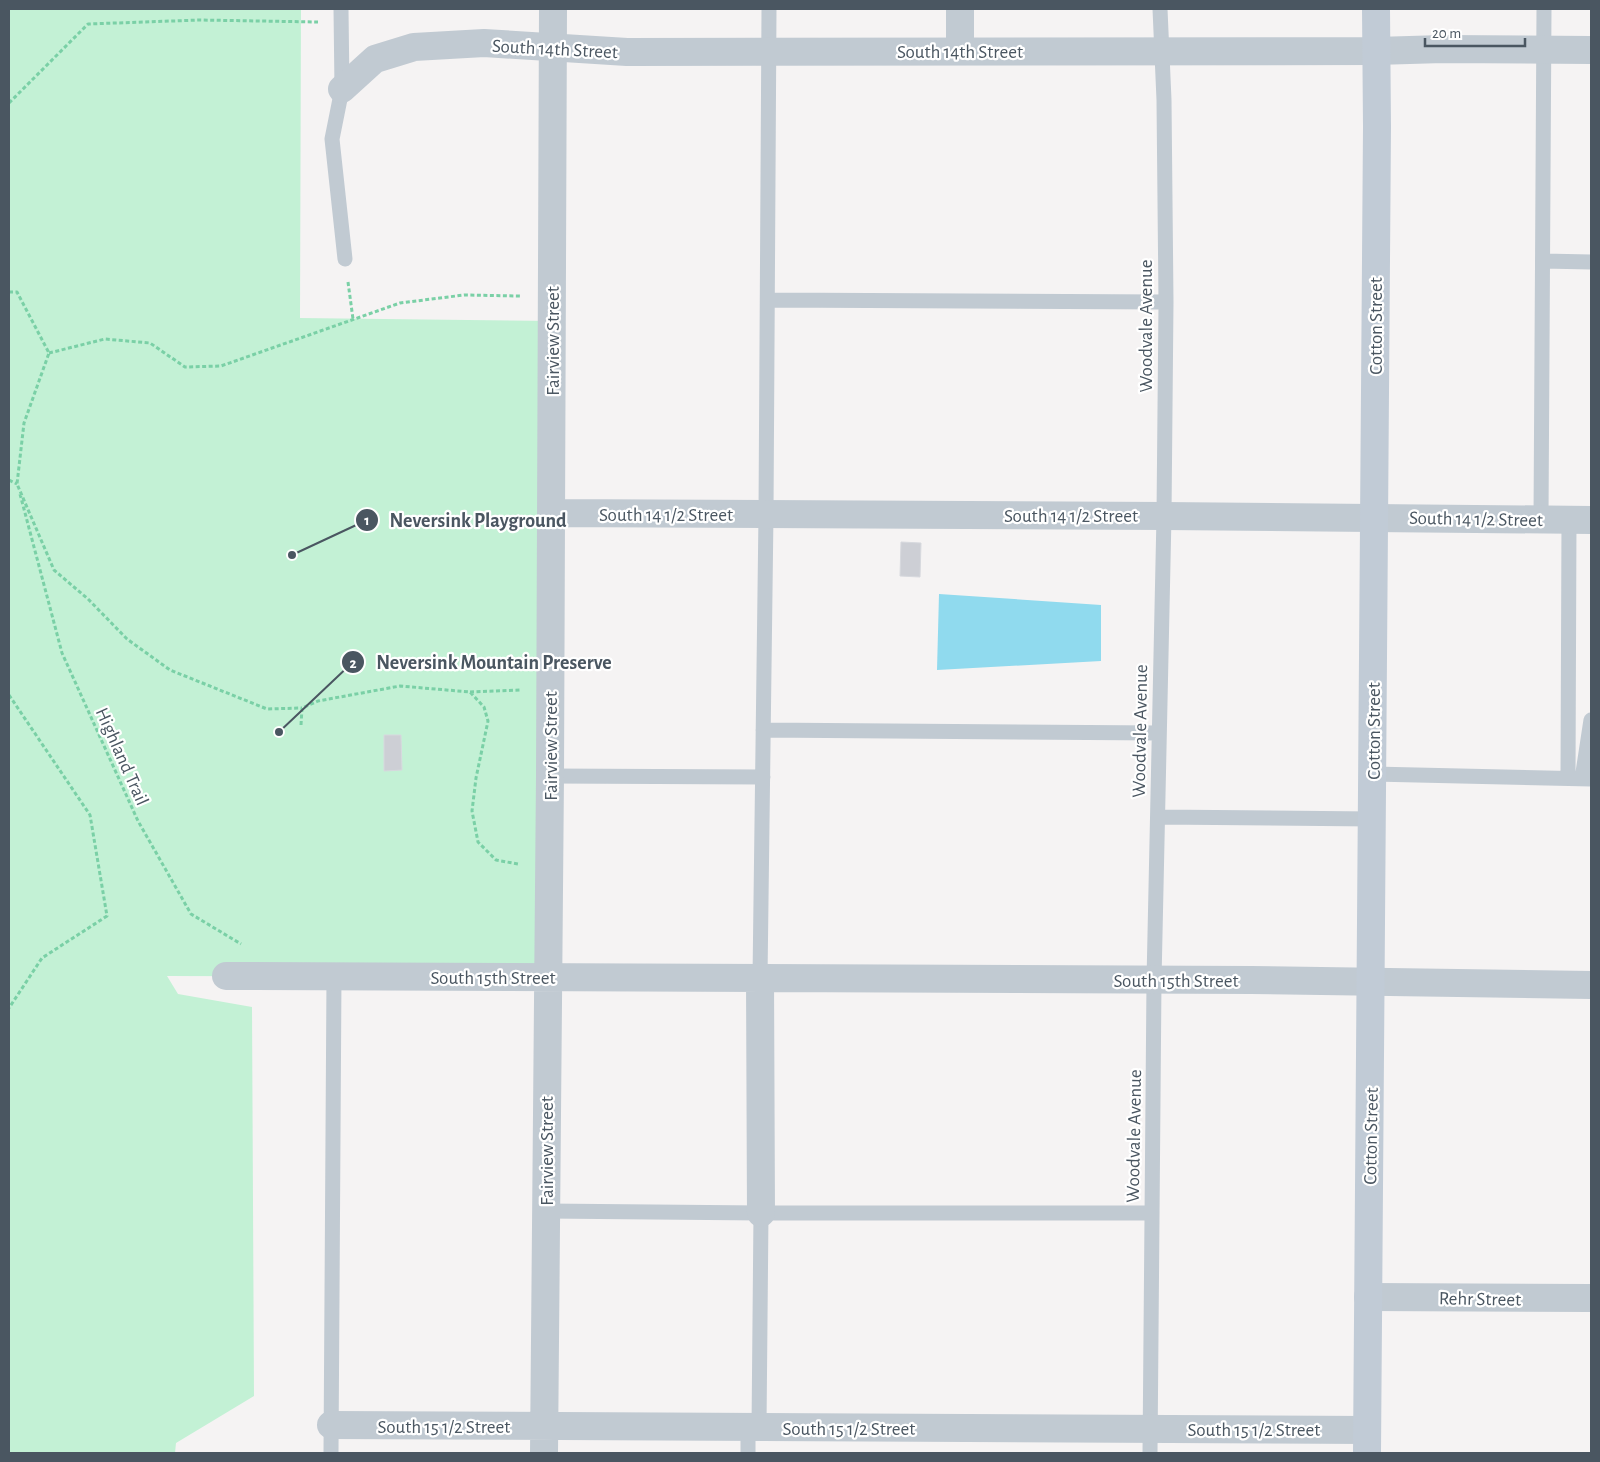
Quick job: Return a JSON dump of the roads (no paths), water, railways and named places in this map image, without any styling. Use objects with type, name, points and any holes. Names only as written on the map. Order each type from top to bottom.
[{"type":"street","name":"Fairview Street","points":[[544,1453],[550,776],[553,9]]},
{"type":"street","points":[[960,9],[960,51]]},
{"type":"street","name":"Cotton Street","points":[[1367,1441],[1373,819],[1376,9]]},
{"type":"street","name":"South 14th Street","points":[[342,89],[375,59],[414,47],[484,43],[628,52],[1591,50]]},
{"type":"street","name":"South 14 1/2 Street","points":[[551,513],[1374,517],[1580,520]]},
{"type":"street","name":"South 15th Street","points":[[226,976],[1371,981],[1591,985]]},
{"type":"street","points":[[760,978],[762,1213]]},
{"type":"street","name":"Rehr Street","points":[[1368,1296],[1591,1298]]},
{"type":"street","name":"South 15 1/2 Street","points":[[331,1425],[544,1426],[751,1436],[1150,1441],[1367,1441]]},
{"type":"lane","points":[[760,978],[768,300],[769,9]]},
{"type":"lane","name":"Woodvale Avenue","points":[[1150,1441],[1154,981],[1164,516],[1166,302],[1164,100],[1160,9]]},
{"type":"lane","points":[[1541,519],[1544,9]]},
{"type":"lane","points":[[341,16],[342,89],[332,138],[345,259]]},
{"type":"lane","points":[[1543,261],[1591,262]]},
{"type":"lane","points":[[768,300],[1166,302]]},
{"type":"lane","points":[[1580,520],[1580,779]]},
{"type":"lane","points":[[1580,779],[1591,720]]},
{"type":"lane","points":[[763,730],[1159,733]]},
{"type":"lane","points":[[1373,774],[1580,779]]},
{"type":"lane","points":[[550,776],[763,777]]},
{"type":"lane","points":[[1158,817],[1373,819]]},
{"type":"lane","points":[[331,1453],[334,976]]},
{"type":"lane","points":[[546,1211],[1152,1213]]},
{"type":"lane","points":[[751,1436],[762,1213]]},
{"type":"water","points":[[939,594],[1101,605],[1101,661],[937,670]]},
{"type":"place","name":"Neversink Playground","points":[[292,555]]},
{"type":"place","name":"Neversink Mountain Preserve","points":[[279,732]]}]
